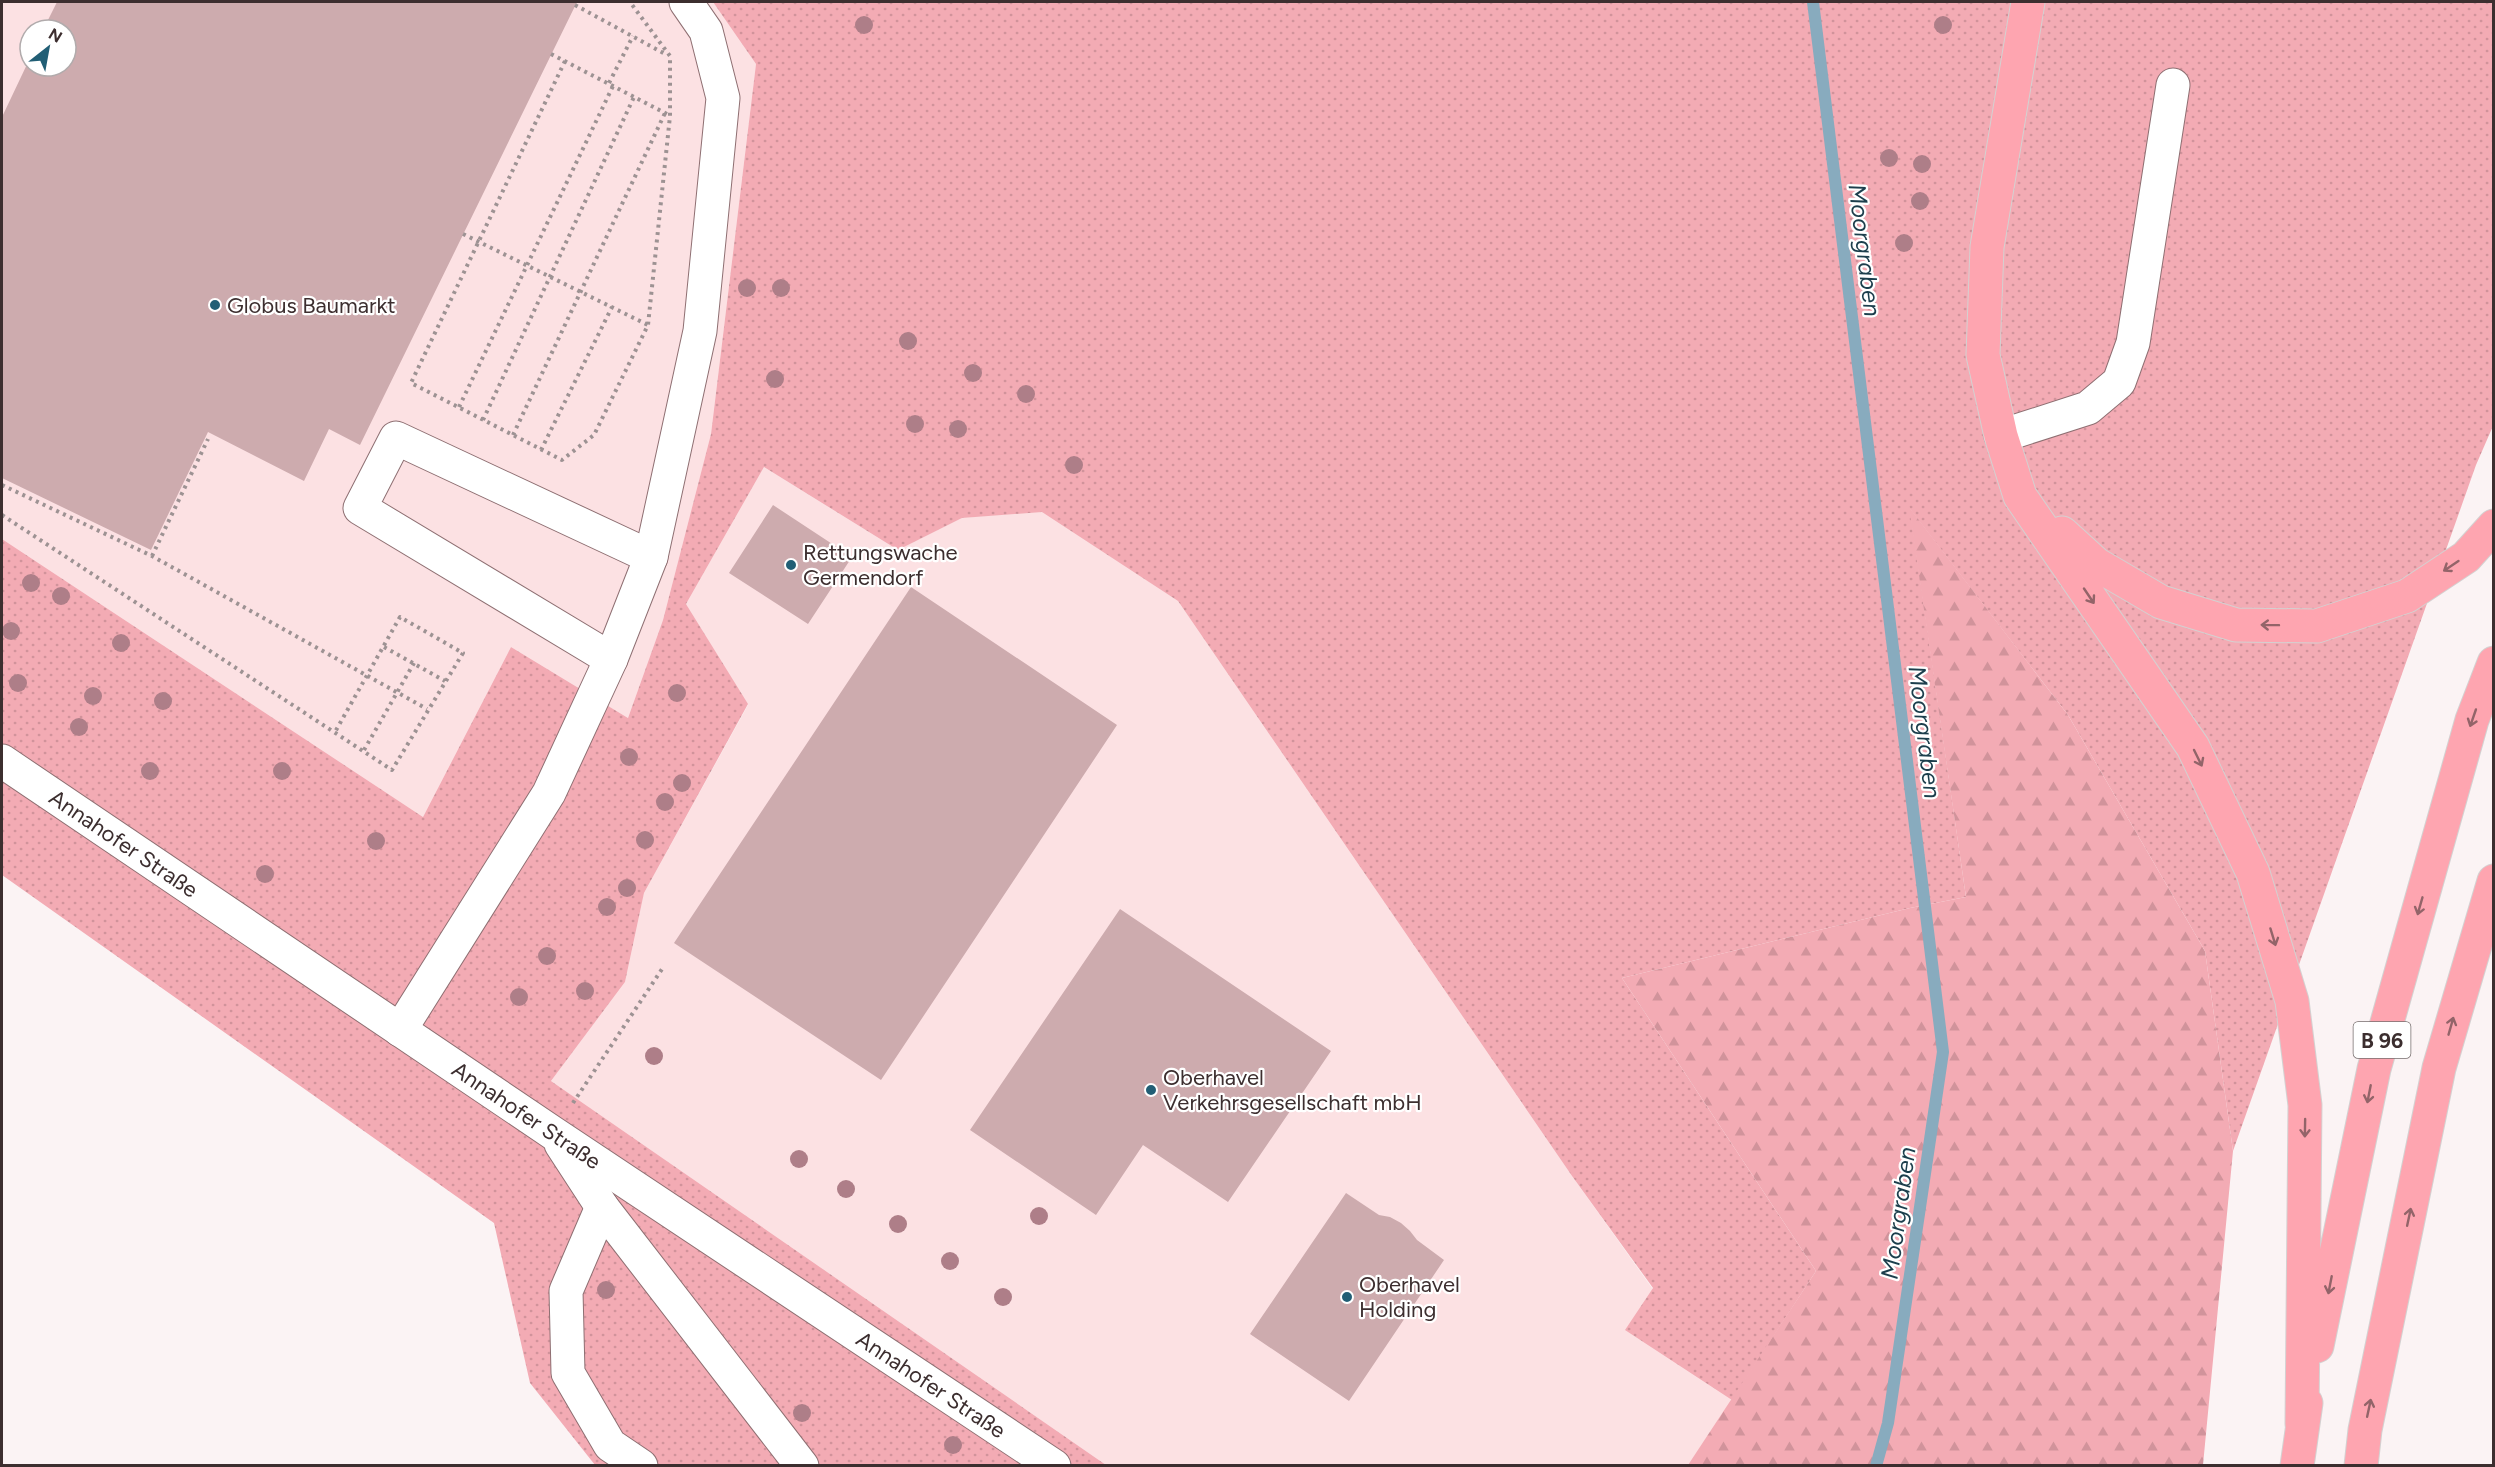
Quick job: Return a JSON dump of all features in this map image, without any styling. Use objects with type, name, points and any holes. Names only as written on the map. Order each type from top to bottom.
[{"type":"highway","points":[[2028,2],[1987,247],[1983,355],[2001,436],[2020,496],[2193,747],[2253,873],[2289,990],[2305,1106],[2302,1424]]},
{"type":"highway","points":[[2020,496],[2096,564],[2161,602],[2236,625],[2317,626],[2407,596],[2466,556],[2493,526]]},
{"type":"highway","name":"B 96","points":[[2297,1466],[2302,1424],[2374,1069],[2472,720],[2493,663]]},
{"type":"highway","name":"B 96","points":[[2361,1466],[2365,1431],[2439,1068],[2493,881]]},
{"type":"street","points":[[400,1030],[549,793],[611,659],[651,557],[700,331],[723,98],[706,31],[686,2]]},
{"type":"street","points":[[2001,436],[2088,408],[2119,382],[2133,343],[2173,86]]},
{"type":"street","points":[[611,659],[360,508],[396,438],[651,557]]},
{"type":"street","name":"Annahofer Straße","points":[[2,761],[400,1030],[1054,1466]]},
{"type":"street","points":[[554,1133],[602,1207],[802,1466]]},
{"type":"street","points":[[602,1207],[566,1291],[568,1373],[610,1444],[641,1466]]},
{"type":"path","points":[[565,61],[411,383],[562,460],[594,435],[648,325],[670,116],[670,56],[630,2]]},
{"type":"path","points":[[575,5],[670,56]]},
{"type":"path","points":[[459,407],[633,36]]},
{"type":"path","points":[[551,54],[670,116]]},
{"type":"path","points":[[483,420],[552,277],[634,97]]},
{"type":"path","points":[[513,435],[665,112]]},
{"type":"path","points":[[463,234],[648,325]]},
{"type":"path","points":[[541,450],[612,307]]},
{"type":"path","points":[[152,556],[208,439]]},
{"type":"path","points":[[2,485],[152,556],[428,709]]},
{"type":"path","points":[[2,515],[392,770],[463,652],[400,617],[336,732]]},
{"type":"path","points":[[384,647],[445,681]]},
{"type":"path","points":[[363,750],[414,663]]},
{"type":"path","points":[[554,1133],[664,966]]},
{"type":"shaded area","points":[[2,2],[713,2],[756,64],[711,434],[663,620],[628,718],[511,647],[423,817],[2,539]]},
{"type":"shaded area","points":[[764,467],[898,550],[962,518],[1042,511],[1178,601],[1572,1176],[1732,1400],[1688,1465],[1106,1465],[551,1081],[625,982],[644,893],[748,705],[686,604]]},
{"type":"green space","points":[[713,2],[2493,2],[2493,426],[2476,465],[2233,1151],[2205,951],[2068,715],[1910,509],[1966,897],[1910,908],[1622,978],[1816,1271],[1732,1400],[1625,1330],[1653,1288],[1572,1176],[1178,601],[1042,512],[962,518],[898,550],[764,467],[686,604],[748,704],[644,893],[625,982],[551,1081],[1106,1465],[595,1465],[530,1383],[494,1223],[2,875],[2,539],[423,817],[511,647],[628,718],[663,620],[711,434],[756,64]]},
{"type":"green space","points":[[1909,507],[2068,715],[2205,951],[2233,1151],[2203,1465],[1688,1465],[1816,1271],[1622,978],[1910,908],[1966,897]]},
{"type":"building","name":"Globus Baumarkt","points":[[57,2],[577,2],[360,445],[329,429],[304,481],[208,432],[151,550],[2,478],[2,117],[21,78],[78,78],[78,18],[49,18]]},
{"type":"building","name":"Rettungswache Germendorf","points":[[773,505],[852,557],[808,624],[729,573]]},
{"type":"building","points":[[911,587],[1117,725],[881,1080],[674,943]]},
{"type":"building","name":"Oberhavel Verkehrsgesellschaft mbH","points":[[1120,909],[1331,1051],[1228,1202],[1143,1145],[1096,1215],[970,1130]]},
{"type":"building","name":"Oberhavel Holding","points":[[1346,1193],[1379,1215],[1390,1217],[1401,1223],[1417,1240],[1444,1260],[1349,1401],[1250,1334]]},
{"type":"waterway","name":"Moorgraben","points":[[1813,2],[1943,1052],[1888,1423],[1876,1466]]},
{"type":"place","name":"Globus Baumarkt","points":[[215,305]]},
{"type":"place","name":"Rettungswache Germendorf","points":[[791,565]]},
{"type":"place","name":"Oberhavel Verkehrsgesellschaft mbH","points":[[1151,1090]]},
{"type":"place","name":"Oberhavel Holding","points":[[1347,1297]]}]
